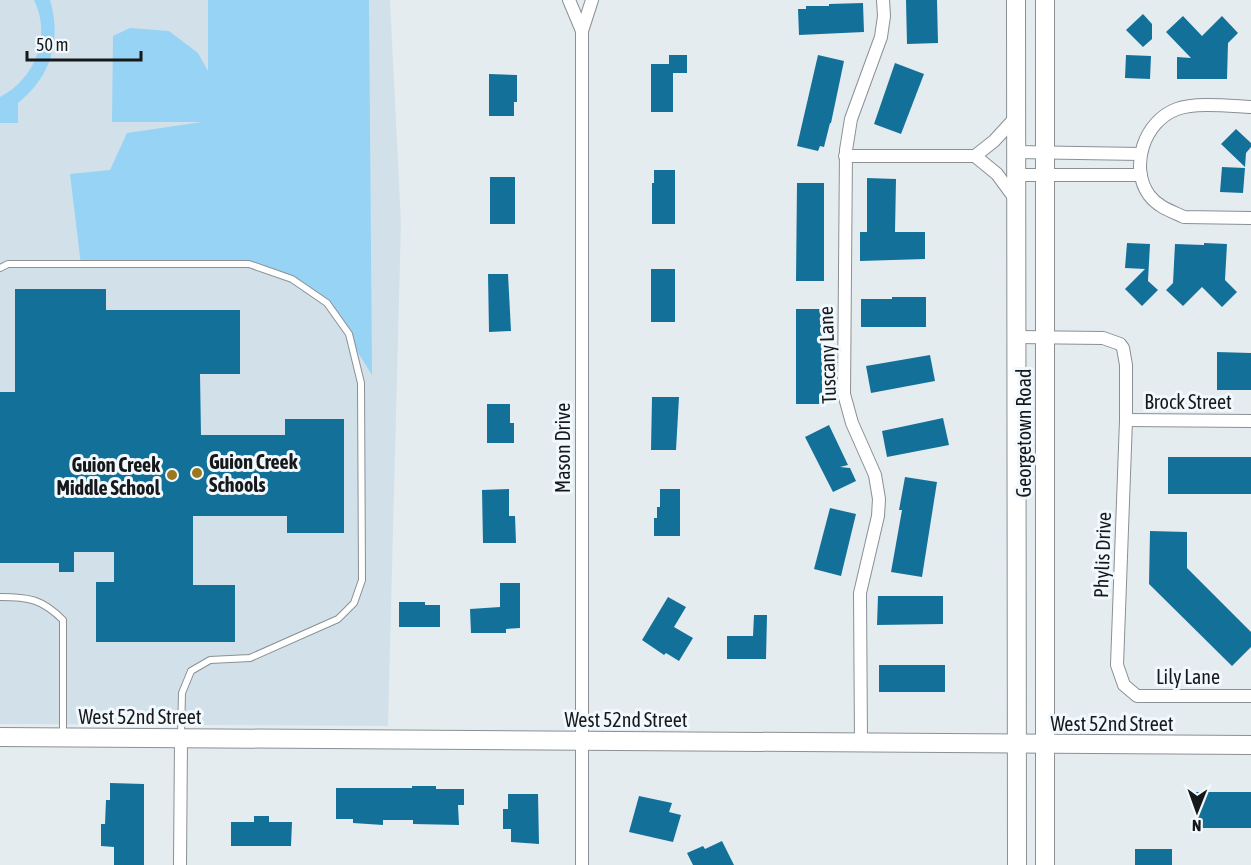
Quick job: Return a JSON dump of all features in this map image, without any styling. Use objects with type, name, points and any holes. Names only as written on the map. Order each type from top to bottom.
[{"type":"main road","name":"Georgetown Road","points":[[1016,0],[1017,865]]},
{"type":"main road","name":"Georgetown Road","points":[[1045,0],[1046,865]]},
{"type":"main road","name":"West 52nd Street","points":[[0,737],[1251,745]]},
{"type":"street","name":"Mason Drive","points":[[569,0],[582,31]]},
{"type":"street","name":"Mason Drive","points":[[582,865],[582,31],[592,0]]},
{"type":"street","name":"Tuscany Lane","points":[[861,743],[860,593],[878,516],[879,499],[875,475],[852,423],[844,393],[845,156],[851,119],[881,37],[884,0]]},
{"type":"street","points":[[1251,106],[1192,106],[1177,109],[1158,122],[1147,136],[1140,165],[1149,195],[1164,209],[1174,214],[1184,218],[1251,218]]},
{"type":"street","points":[[845,156],[975,156],[994,141],[1016,117]]},
{"type":"street","points":[[1016,152],[1046,152],[1140,165]]},
{"type":"street","points":[[975,156],[997,174],[1016,200]]},
{"type":"street","points":[[1016,175],[1045,175],[1140,165]]},
{"type":"street","name":"Brock Street","points":[[1017,337],[1103,338],[1120,344],[1126,365],[1126,420],[1251,421]]},
{"type":"street","name":"Phylis Drive","points":[[1126,420],[1117,665],[1127,689]]},
{"type":"street","name":"Lily Lane","points":[[1127,689],[1137,696],[1251,696]]},
{"type":"street","points":[[180,865],[181,738]]},
{"type":"lane","points":[[0,268],[8,264],[249,264],[292,279],[310,291],[327,303],[349,334],[361,382],[362,580],[354,603],[338,619],[250,658],[210,660],[191,671],[182,693],[181,738]]},
{"type":"lane","points":[[0,597],[26,597],[51,608],[63,620],[63,738]]},
{"type":"shaded area","name":"Guion Creek Schools","points":[[0,0],[390,0],[401,223],[388,726],[0,724]]},
{"type":"shaded area","points":[[34,0],[50,0],[55,29],[51,57],[39,82],[18,103],[18,123],[0,123],[0,97],[23,79],[37,55],[41,28]]},
{"type":"shaded area","points":[[208,0],[369,0],[372,375],[327,303],[292,278],[249,264],[81,265],[70,174],[110,170],[127,133],[202,122],[112,122],[113,36],[130,28],[169,31],[198,53],[208,71]]},
{"type":"building","points":[[906,0],[937,0],[938,43],[907,44]]},
{"type":"building","points":[[863,3],[864,32],[799,35],[798,9],[806,9],[806,6]]},
{"type":"building","points":[[1143,14],[1152,24],[1152,39],[1143,47],[1126,30]]},
{"type":"building","points":[[1183,16],[1202,36],[1222,16],[1238,33],[1228,43],[1227,79],[1177,79],[1177,57],[1191,58],[1166,32]]},
{"type":"building","points":[[669,55],[687,55],[687,73],[673,73],[673,112],[651,112],[651,64],[669,64]]},
{"type":"building","points":[[818,55],[844,61],[831,123],[824,147],[820,146],[818,151],[797,146]]},
{"type":"building","points":[[1126,55],[1151,56],[1150,79],[1125,78]]},
{"type":"building","points":[[895,63],[924,74],[901,134],[874,124]]},
{"type":"building","points":[[489,74],[517,75],[517,102],[514,102],[514,116],[489,116]]},
{"type":"building","points":[[1236,129],[1251,143],[1246,153],[1245,167],[1221,144]]},
{"type":"building","points":[[1222,167],[1245,168],[1243,193],[1220,192]]},
{"type":"building","points":[[654,170],[675,170],[675,224],[652,224]]},
{"type":"building","points":[[490,177],[515,177],[515,224],[490,224]]},
{"type":"building","points":[[867,178],[896,179],[895,232],[925,232],[925,259],[860,261],[860,232],[867,232]]},
{"type":"building","points":[[797,183],[824,183],[824,281],[796,281]]},
{"type":"building","points":[[1127,243],[1150,244],[1148,281],[1158,290],[1142,306],[1125,289],[1145,269],[1125,268]]},
{"type":"building","points":[[1204,243],[1227,244],[1225,280],[1237,292],[1222,307],[1202,287],[1183,306],[1166,290],[1173,283],[1175,244],[1204,245]]},
{"type":"building","points":[[651,269],[675,269],[675,322],[651,322]]},
{"type":"building","points":[[488,274],[508,274],[511,331],[489,332]]},
{"type":"building","name":"Guion Creek Middle School","points":[[15,289],[106,289],[106,310],[240,310],[240,374],[200,374],[201,435],[285,435],[285,419],[344,419],[344,533],[287,533],[287,516],[193,516],[193,585],[235,585],[235,642],[96,642],[96,582],[114,582],[114,552],[74,552],[74,572],[59,572],[59,563],[0,563],[0,392],[15,392]]},
{"type":"building","points":[[892,297],[926,297],[926,327],[861,327],[861,299],[892,299]]},
{"type":"building","points":[[796,309],[822,309],[822,404],[796,404]]},
{"type":"building","points":[[1217,352],[1251,353],[1251,390],[1217,390]]},
{"type":"building","points":[[930,355],[935,381],[871,393],[866,366]]},
{"type":"building","points":[[652,397],[679,397],[676,450],[651,450]]},
{"type":"building","points":[[487,404],[510,404],[510,423],[514,423],[514,443],[487,443]]},
{"type":"building","points":[[943,418],[949,445],[887,457],[882,431]]},
{"type":"building","points":[[829,425],[848,465],[840,467],[850,468],[856,481],[833,492],[805,437]]},
{"type":"building","points":[[1168,457],[1251,457],[1251,494],[1168,494]]},
{"type":"building","points":[[905,477],[937,482],[922,577],[891,572],[902,510],[899,510]]},
{"type":"building","points":[[509,489],[509,516],[515,516],[516,543],[483,543],[482,490]]},
{"type":"building","points":[[660,489],[680,489],[680,536],[654,536],[654,518],[657,518],[657,507],[660,507]]},
{"type":"building","points":[[830,508],[856,514],[841,576],[814,569]]},
{"type":"building","points":[[1150,531],[1187,532],[1187,568],[1251,632],[1251,647],[1232,666],[1149,584]]},
{"type":"building","points":[[500,583],[520,583],[520,628],[506,629],[506,633],[471,633],[470,609],[500,607]]},
{"type":"building","points":[[878,596],[943,596],[943,624],[877,625]]},
{"type":"building","points":[[668,597],[686,607],[674,627],[693,638],[679,661],[666,653],[664,655],[642,640]]},
{"type":"building","points":[[399,602],[425,602],[425,605],[440,605],[440,627],[399,627]]},
{"type":"building","points":[[754,615],[767,615],[766,659],[727,659],[727,636],[753,636]]},
{"type":"building","points":[[879,665],[945,665],[945,692],[879,692]]},
{"type":"building","points":[[110,783],[144,784],[144,865],[114,865],[114,847],[101,846],[101,824],[105,824],[106,800],[110,800]]},
{"type":"building","points":[[412,786],[464,789],[464,805],[458,805],[459,825],[413,824],[413,820],[383,820],[383,825],[353,823],[353,819],[336,819],[336,788],[412,788]]},
{"type":"building","points":[[1196,792],[1251,792],[1251,828],[1197,828]]},
{"type":"building","points":[[508,794],[538,794],[539,844],[511,842],[511,829],[503,829],[503,809],[508,809]]},
{"type":"building","points":[[639,796],[672,803],[669,812],[681,815],[673,842],[629,832]]},
{"type":"building","points":[[254,816],[269,816],[269,822],[292,822],[291,846],[231,846],[231,822],[254,822]]},
{"type":"building","points":[[722,841],[734,865],[693,865],[687,853],[703,846],[705,849]]},
{"type":"building","points":[[1135,849],[1172,849],[1172,865],[1135,865]]},
{"type":"place","name":"Guion Creek Schools","points":[[197,473]]},
{"type":"place","name":"Guion Creek Middle School","points":[[172,475]]}]
